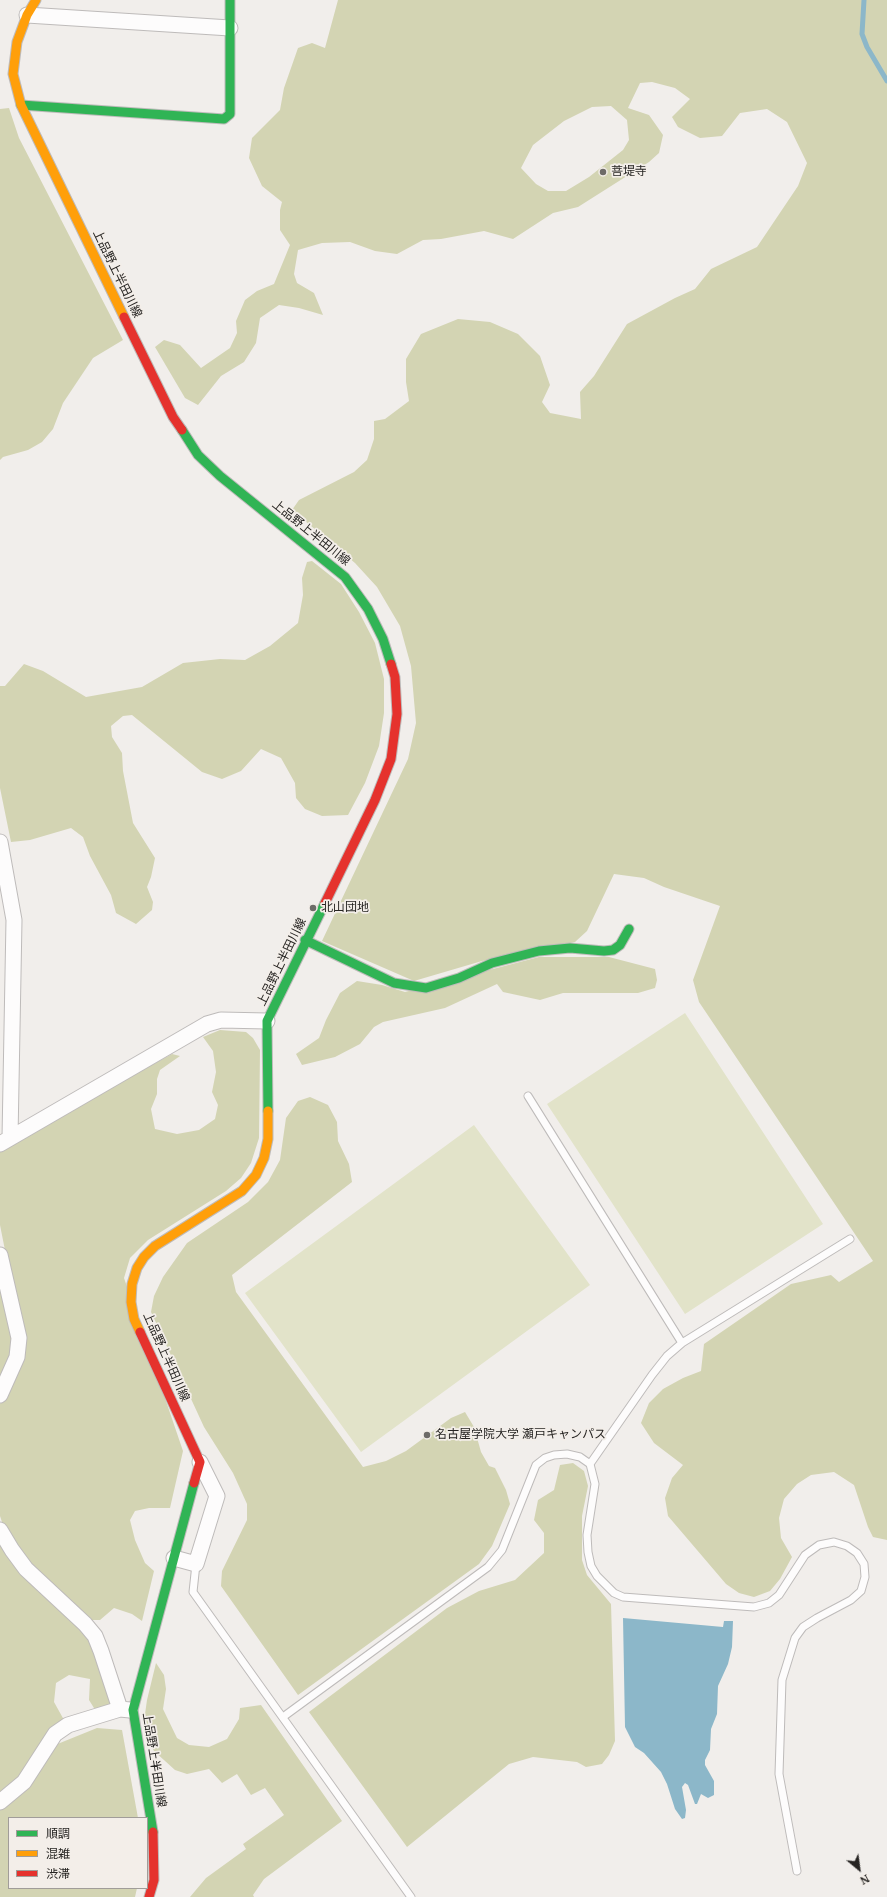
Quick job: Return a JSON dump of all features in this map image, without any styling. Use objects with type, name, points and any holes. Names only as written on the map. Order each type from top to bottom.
[{"type":"street","name":"上品野上半田川線","points":[[36,0],[27,15],[17,42],[13,74],[21,105],[173,417],[198,455],[220,476],[345,577],[368,609],[383,639],[395,677],[397,714],[391,759],[375,800],[305,940],[267,1021],[268,1139],[264,1158],[256,1175],[242,1191],[155,1246],[141,1263],[132,1284],[131,1302],[134,1319],[200,1462],[174,1558],[126,1710],[154,1842],[154,1880],[149,1897]]},
{"type":"street","points":[[21,105],[224,119],[230,114],[230,0]]},
{"type":"street","points":[[27,15],[230,28]]},
{"type":"street","points":[[0,842],[14,920],[5,1141]]},
{"type":"street","points":[[305,940],[394,983],[426,988],[459,978],[492,963],[539,951],[570,948],[604,951],[613,950],[620,945],[629,929]]},
{"type":"street","points":[[5,1141],[207,1024],[221,1020],[267,1021]]},
{"type":"street","points":[[0,1255],[19,1338],[17,1357],[0,1394]]},
{"type":"street","points":[[174,1558],[196,1564],[217,1496],[200,1462]]},
{"type":"street","points":[[0,1530],[26,1569],[85,1624],[95,1636],[126,1710],[68,1725],[55,1734],[24,1782],[0,1802]]},
{"type":"lane","points":[[528,1096],[682,1343]]},
{"type":"lane","points":[[590,1464],[652,1375],[667,1356],[682,1343],[850,1239]]},
{"type":"lane","points":[[282,1717],[488,1567],[502,1550],[536,1465],[545,1458],[567,1454],[580,1457],[590,1464],[595,1484],[587,1534],[588,1552],[591,1566],[597,1576],[614,1593],[623,1596],[754,1607],[769,1603],[779,1595],[805,1555],[819,1545],[834,1542],[847,1546],[858,1553],[864,1564],[865,1577],[861,1591],[851,1600],[817,1618],[804,1627],[794,1638],[782,1680],[779,1774],[797,1871]]},
{"type":"lane","points":[[196,1564],[194,1592],[410,1897]]},
{"type":"green space","points":[[338,0],[887,0],[887,1540],[873,1537],[868,1527],[854,1485],[834,1472],[811,1475],[797,1484],[784,1499],[779,1518],[781,1538],[792,1557],[780,1579],[770,1591],[754,1597],[739,1593],[726,1584],[668,1516],[665,1498],[672,1478],[683,1465],[654,1443],[641,1423],[649,1403],[663,1389],[683,1378],[701,1371],[704,1344],[791,1284],[831,1275],[839,1282],[873,1261],[699,1002],[693,980],[720,906],[664,887],[644,878],[614,874],[587,931],[575,942],[482,961],[414,981],[322,941],[408,759],[416,723],[411,666],[400,626],[377,587],[355,563],[292,510],[299,500],[354,472],[367,460],[374,439],[374,421],[385,419],[409,401],[406,382],[406,359],[421,334],[458,319],[490,322],[518,334],[540,356],[550,385],[542,402],[550,413],[581,419],[580,392],[594,376],[627,324],[695,289],[711,269],[757,247],[798,186],[807,163],[787,122],[767,109],[740,113],[722,136],[700,138],[678,127],[672,117],[690,99],[675,88],[652,82],[640,83],[628,108],[649,115],[663,135],[659,153],[649,162],[578,207],[553,213],[513,239],[484,231],[441,239],[423,240],[397,254],[375,251],[350,242],[322,243],[298,250],[294,274],[297,283],[314,293],[323,315],[299,308],[279,305],[260,318],[256,343],[244,362],[221,376],[198,405],[185,398],[155,347],[164,340],[180,345],[201,368],[230,348],[237,333],[236,321],[245,300],[257,291],[274,284],[290,245],[280,230],[280,210],[282,202],[262,186],[249,158],[252,138],[280,110],[284,88],[298,48],[312,43],[325,48]],"holes":[[[611,106],[627,120],[629,140],[623,150],[589,177],[566,191],[548,191],[536,184],[521,168],[533,145],[564,121],[592,107]]]},
{"type":"green space","points":[[9,108],[19,138],[123,340],[93,358],[63,403],[53,429],[42,442],[28,450],[3,457],[0,460],[0,109]]},
{"type":"green space","points":[[312,561],[341,584],[359,612],[375,643],[384,679],[384,713],[379,746],[365,783],[348,815],[322,816],[305,809],[296,798],[295,783],[281,758],[261,749],[241,771],[222,779],[202,772],[132,715],[123,716],[111,726],[112,737],[122,753],[123,771],[133,823],[155,858],[147,887],[153,902],[152,910],[136,924],[116,913],[111,895],[90,856],[83,837],[71,828],[30,840],[11,842],[0,788],[0,686],[5,686],[24,664],[43,671],[86,697],[142,687],[183,663],[220,659],[245,660],[270,646],[298,623],[303,595],[302,578],[307,562]]},
{"type":"green space","points":[[539,957],[609,957],[655,969],[657,980],[655,988],[638,993],[563,993],[540,1000],[503,992],[497,984],[445,1008],[383,1022],[374,1027],[360,1044],[335,1057],[302,1065],[296,1054],[319,1038],[326,1020],[340,993],[357,981],[382,985],[405,992]]},
{"type":"green space","points":[[685,1013],[823,1224],[685,1314],[547,1104]]},
{"type":"green space","points":[[220,1030],[246,1032],[253,1038],[260,1050],[259,1138],[251,1163],[241,1178],[226,1191],[148,1240],[130,1258],[124,1278],[183,1451],[170,1508],[149,1508],[135,1511],[130,1520],[135,1540],[145,1563],[154,1571],[142,1621],[132,1614],[114,1608],[100,1620],[88,1620],[29,1564],[3,1525],[0,1516],[0,1404],[20,1359],[23,1341],[0,1225],[0,1148],[172,1054],[180,1056],[160,1070],[157,1079],[157,1094],[151,1109],[155,1129],[177,1134],[199,1130],[215,1119],[218,1105],[212,1092],[216,1072],[213,1051],[203,1037]]},
{"type":"green space","points":[[310,1097],[328,1105],[337,1122],[338,1141],[349,1164],[352,1182],[232,1275],[236,1292],[363,1467],[386,1461],[406,1451],[451,1418],[465,1412],[474,1427],[481,1452],[489,1466],[495,1468],[506,1490],[510,1504],[492,1546],[479,1564],[298,1695],[221,1586],[222,1571],[247,1520],[247,1504],[233,1473],[204,1427],[151,1312],[154,1296],[163,1277],[187,1243],[248,1202],[268,1182],[280,1160],[286,1118],[298,1101]]},
{"type":"green space","points":[[474,1125],[590,1285],[361,1452],[245,1293]]},
{"type":"green space","points":[[0,1270],[15,1336],[13,1355],[0,1384]]},
{"type":"green space","points":[[573,1463],[584,1471],[588,1486],[582,1516],[582,1560],[587,1575],[611,1604],[615,1741],[609,1755],[602,1764],[586,1767],[577,1762],[533,1757],[509,1764],[407,1847],[309,1712],[447,1608],[479,1591],[515,1580],[544,1553],[544,1533],[534,1520],[538,1500],[554,1490],[560,1465]]},
{"type":"green space","points":[[0,1539],[87,1634],[112,1702],[109,1706],[98,1709],[94,1708],[89,1700],[90,1679],[69,1675],[56,1683],[54,1702],[64,1720],[24,1773],[0,1796]]},
{"type":"green space","points":[[156,1663],[164,1675],[166,1689],[163,1709],[177,1738],[189,1745],[209,1747],[227,1739],[239,1719],[240,1708],[261,1705],[342,1821],[264,1879],[253,1895],[254,1897],[190,1897],[206,1878],[246,1849],[243,1844],[284,1815],[265,1788],[251,1795],[237,1774],[222,1783],[209,1769],[187,1774],[175,1770],[154,1751],[147,1738],[144,1721],[147,1700]]},
{"type":"green space","points":[[97,1728],[122,1730],[138,1817],[8,1817],[8,1889],[137,1889],[135,1897],[0,1897],[0,1808],[55,1745]]},
{"type":"water","points":[[623,1618],[723,1627],[724,1621],[733,1621],[732,1647],[728,1664],[718,1686],[717,1714],[711,1729],[710,1750],[705,1760],[705,1765],[714,1781],[714,1795],[708,1798],[701,1794],[697,1804],[695,1804],[688,1785],[685,1783],[682,1787],[686,1810],[685,1818],[682,1819],[675,1809],[667,1784],[661,1772],[644,1753],[635,1747],[625,1727]]},
{"type":"waterway","points":[[864,0],[862,34],[867,47],[887,81]]},
{"type":"traffic: fast","points":[[21,105],[224,119],[230,114],[230,0]]},
{"type":"traffic: fast","points":[[182,430],[198,455],[220,476],[345,577],[368,609],[383,639],[391,664]]},
{"type":"traffic: fast","points":[[268,1111],[267,1021],[325,903]]},
{"type":"traffic: fast","points":[[305,940],[394,983],[426,988],[459,978],[492,963],[539,951],[570,948],[604,951],[613,950],[620,945],[629,929]]},
{"type":"traffic: fast","points":[[153,1832],[133,1710],[194,1483]]},
{"type":"traffic: slow","points":[[36,0],[27,15],[17,42],[13,74],[21,105],[124,317]]},
{"type":"traffic: slow","points":[[140,1332],[134,1319],[131,1302],[132,1284],[137,1268],[144,1257],[155,1246],[242,1191],[256,1175],[264,1158],[268,1139],[268,1111]]},
{"type":"traffic: jam","points":[[124,317],[173,417],[182,430]]},
{"type":"traffic: jam","points":[[325,903],[375,800],[391,759],[397,714],[395,677],[391,664]]},
{"type":"traffic: jam","points":[[140,1332],[200,1462],[194,1483]]},
{"type":"traffic: jam","points":[[149,1897],[154,1880],[153,1832]]},
{"type":"place","name":"菩堤寺","points":[[603,172]]},
{"type":"place","name":"北山団地","points":[[313,908]]},
{"type":"place","name":"名古屋学院大学 瀬戸キャンパス","points":[[427,1435]]}]
